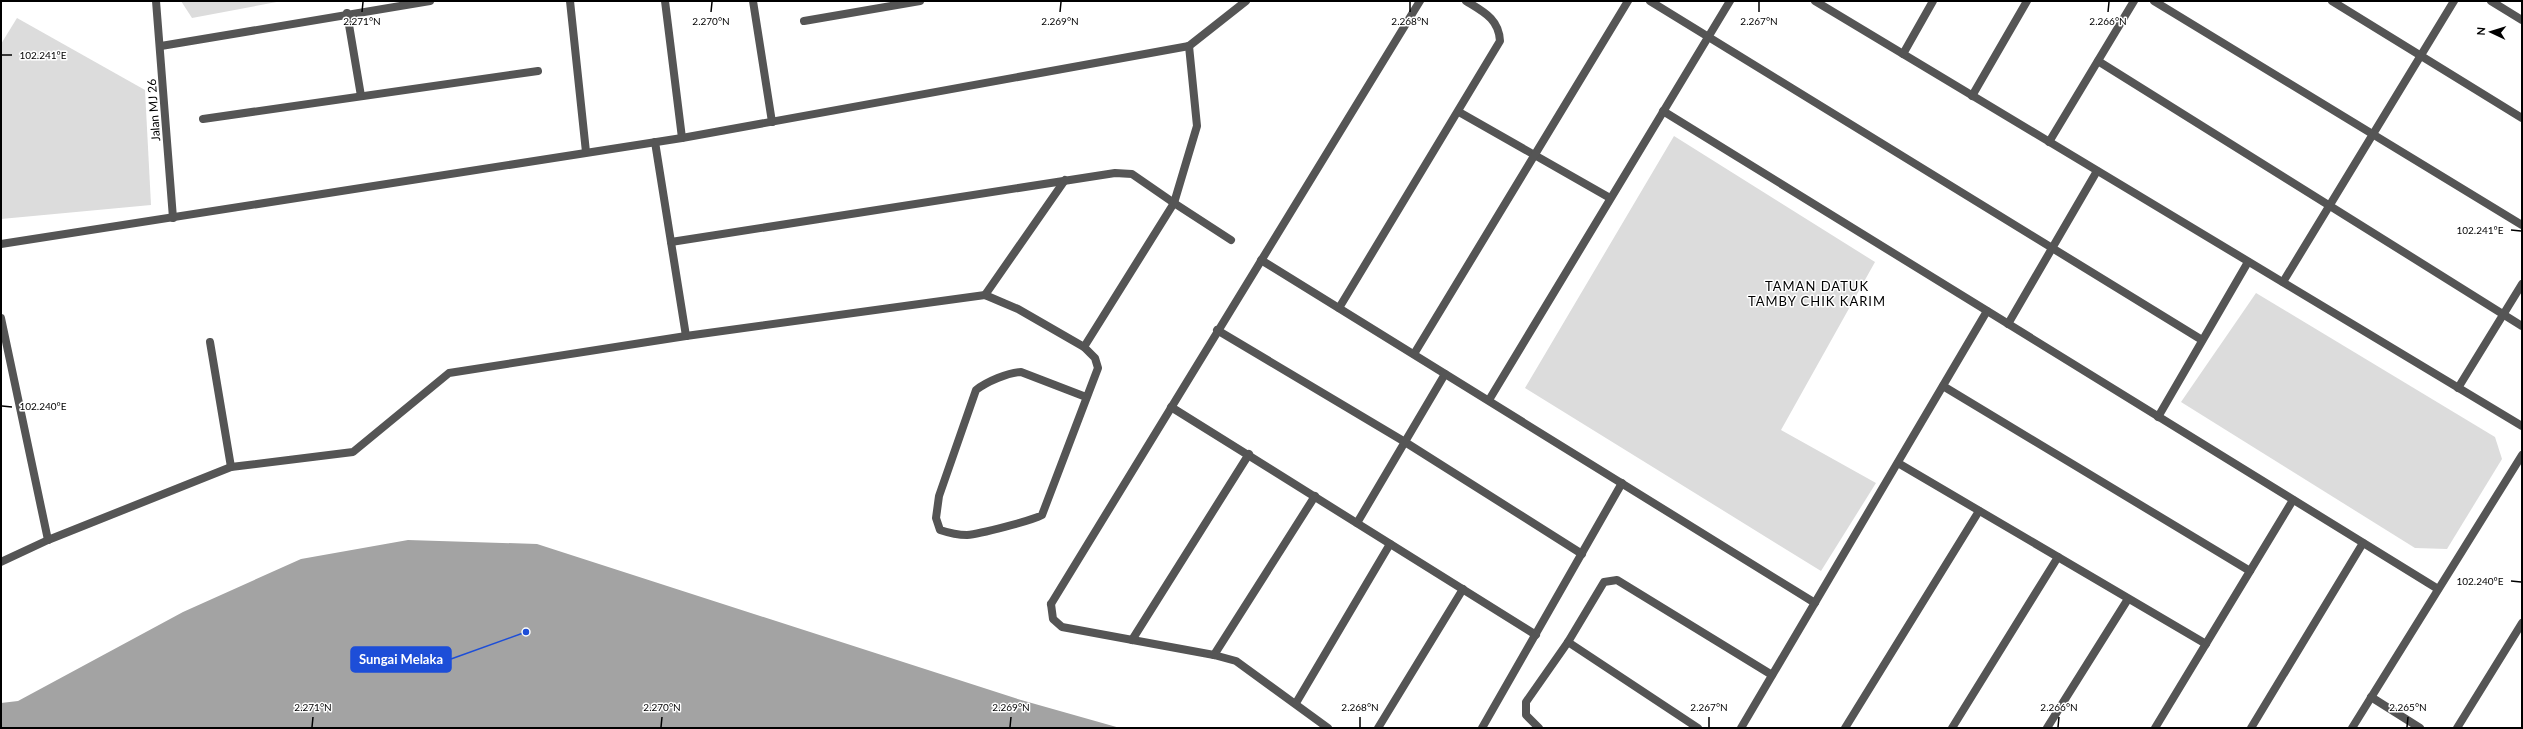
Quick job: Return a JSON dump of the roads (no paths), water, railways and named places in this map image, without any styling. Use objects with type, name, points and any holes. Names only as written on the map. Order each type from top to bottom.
[{"type":"street","name":"Jalan MJ 26","points":[[156,1],[161,46],[173,218]]},
{"type":"street","points":[[161,46],[347,14],[400,3],[430,1]]},
{"type":"street","points":[[570,1],[586,152]]},
{"type":"street","points":[[665,1],[682,138]]},
{"type":"street","points":[[753,1],[772,122]]},
{"type":"street","points":[[804,21],[920,1]]},
{"type":"street","points":[[1,244],[682,138],[1189,46],[1246,1]]},
{"type":"street","points":[[1328,728],[1296,703],[1236,661],[1214,655],[1062,627],[1053,619],[1051,604],[1217,330],[1420,1]]},
{"type":"street","points":[[1339,308],[1459,112],[1500,41],[1500,30],[1491,16],[1466,1]]},
{"type":"street","points":[[1414,354],[1628,1]]},
{"type":"street","points":[[1650,1],[2202,340]]},
{"type":"street","points":[[1488,400],[1730,1]]},
{"type":"street","points":[[1815,1],[2522,426]]},
{"type":"street","points":[[1902,54],[1933,1]]},
{"type":"street","points":[[1972,96],[2027,1]]},
{"type":"street","points":[[2049,142],[2134,1]]},
{"type":"street","points":[[2154,1],[2522,226]]},
{"type":"street","points":[[2332,1],[2522,118]]},
{"type":"street","points":[[2282,282],[2454,1]]},
{"type":"street","points":[[2491,1],[2522,20]]},
{"type":"street","points":[[347,14],[361,96]]},
{"type":"street","points":[[1084,347],[1174,203],[1197,126],[1189,46]]},
{"type":"street","points":[[2098,61],[2522,326]]},
{"type":"street","points":[[203,119],[538,71]]},
{"type":"street","points":[[1663,111],[2438,589]]},
{"type":"street","points":[[1459,112],[1610,198]]},
{"type":"street","points":[[655,142],[686,336]]},
{"type":"street","points":[[2008,324],[2097,171]]},
{"type":"street","points":[[671,242],[1065,180],[1128,174],[1231,240]]},
{"type":"street","points":[[985,295],[1065,180]]},
{"type":"street","points":[[1261,260],[1815,603]]},
{"type":"street","points":[[2158,417],[2248,262]]},
{"type":"street","points":[[2458,388],[2522,284]]},
{"type":"street","points":[[1,562],[48,540],[231,467],[353,452],[449,373],[686,336],[985,295],[1018,309],[1084,347],[1095,358],[1098,368],[1042,515],[1031,520],[969,535],[953,534],[940,530],[936,518],[939,496],[976,390],[984,383],[994,382],[1010,372],[1021,372],[1086,397]]},
{"type":"street","points":[[1742,728],[1987,311]]},
{"type":"street","points":[[1,318],[48,540]]},
{"type":"street","points":[[1217,330],[1405,442],[1582,554]]},
{"type":"street","points":[[210,342],[231,467]]},
{"type":"street","points":[[1357,523],[1445,374]]},
{"type":"street","points":[[1943,386],[2250,571]]},
{"type":"street","points":[[1171,407],[1249,454],[1536,635]]},
{"type":"street","points":[[1132,640],[1249,454]]},
{"type":"street","points":[[2352,728],[2522,455]]},
{"type":"street","points":[[1898,463],[2206,644]]},
{"type":"street","points":[[1482,728],[1622,483]]},
{"type":"street","points":[[1214,655],[1315,496]]},
{"type":"street","points":[[2155,728],[2293,500]]},
{"type":"street","points":[[1846,728],[1980,511]]},
{"type":"street","points":[[2251,728],[2364,543]]},
{"type":"street","points":[[1296,703],[1390,544]]},
{"type":"street","points":[[1952,728],[2058,558]]},
{"type":"street","points":[[1539,728],[1526,715],[1526,702],[1568,642],[1604,582],[1617,580],[1772,675]]},
{"type":"street","points":[[1378,728],[1464,589]]},
{"type":"street","points":[[2047,728],[2128,599]]},
{"type":"street","points":[[2457,728],[2522,623]]},
{"type":"street","points":[[1568,642],[1698,728]]},
{"type":"street","points":[[2371,697],[2420,728]]},
{"type":"place","name":"Sungai Melaka","points":[[526,632]]},
{"type":"district","name":"TAMAN DATUK TAMBY CHIK KARIM","points":[[1817,294]]}]
